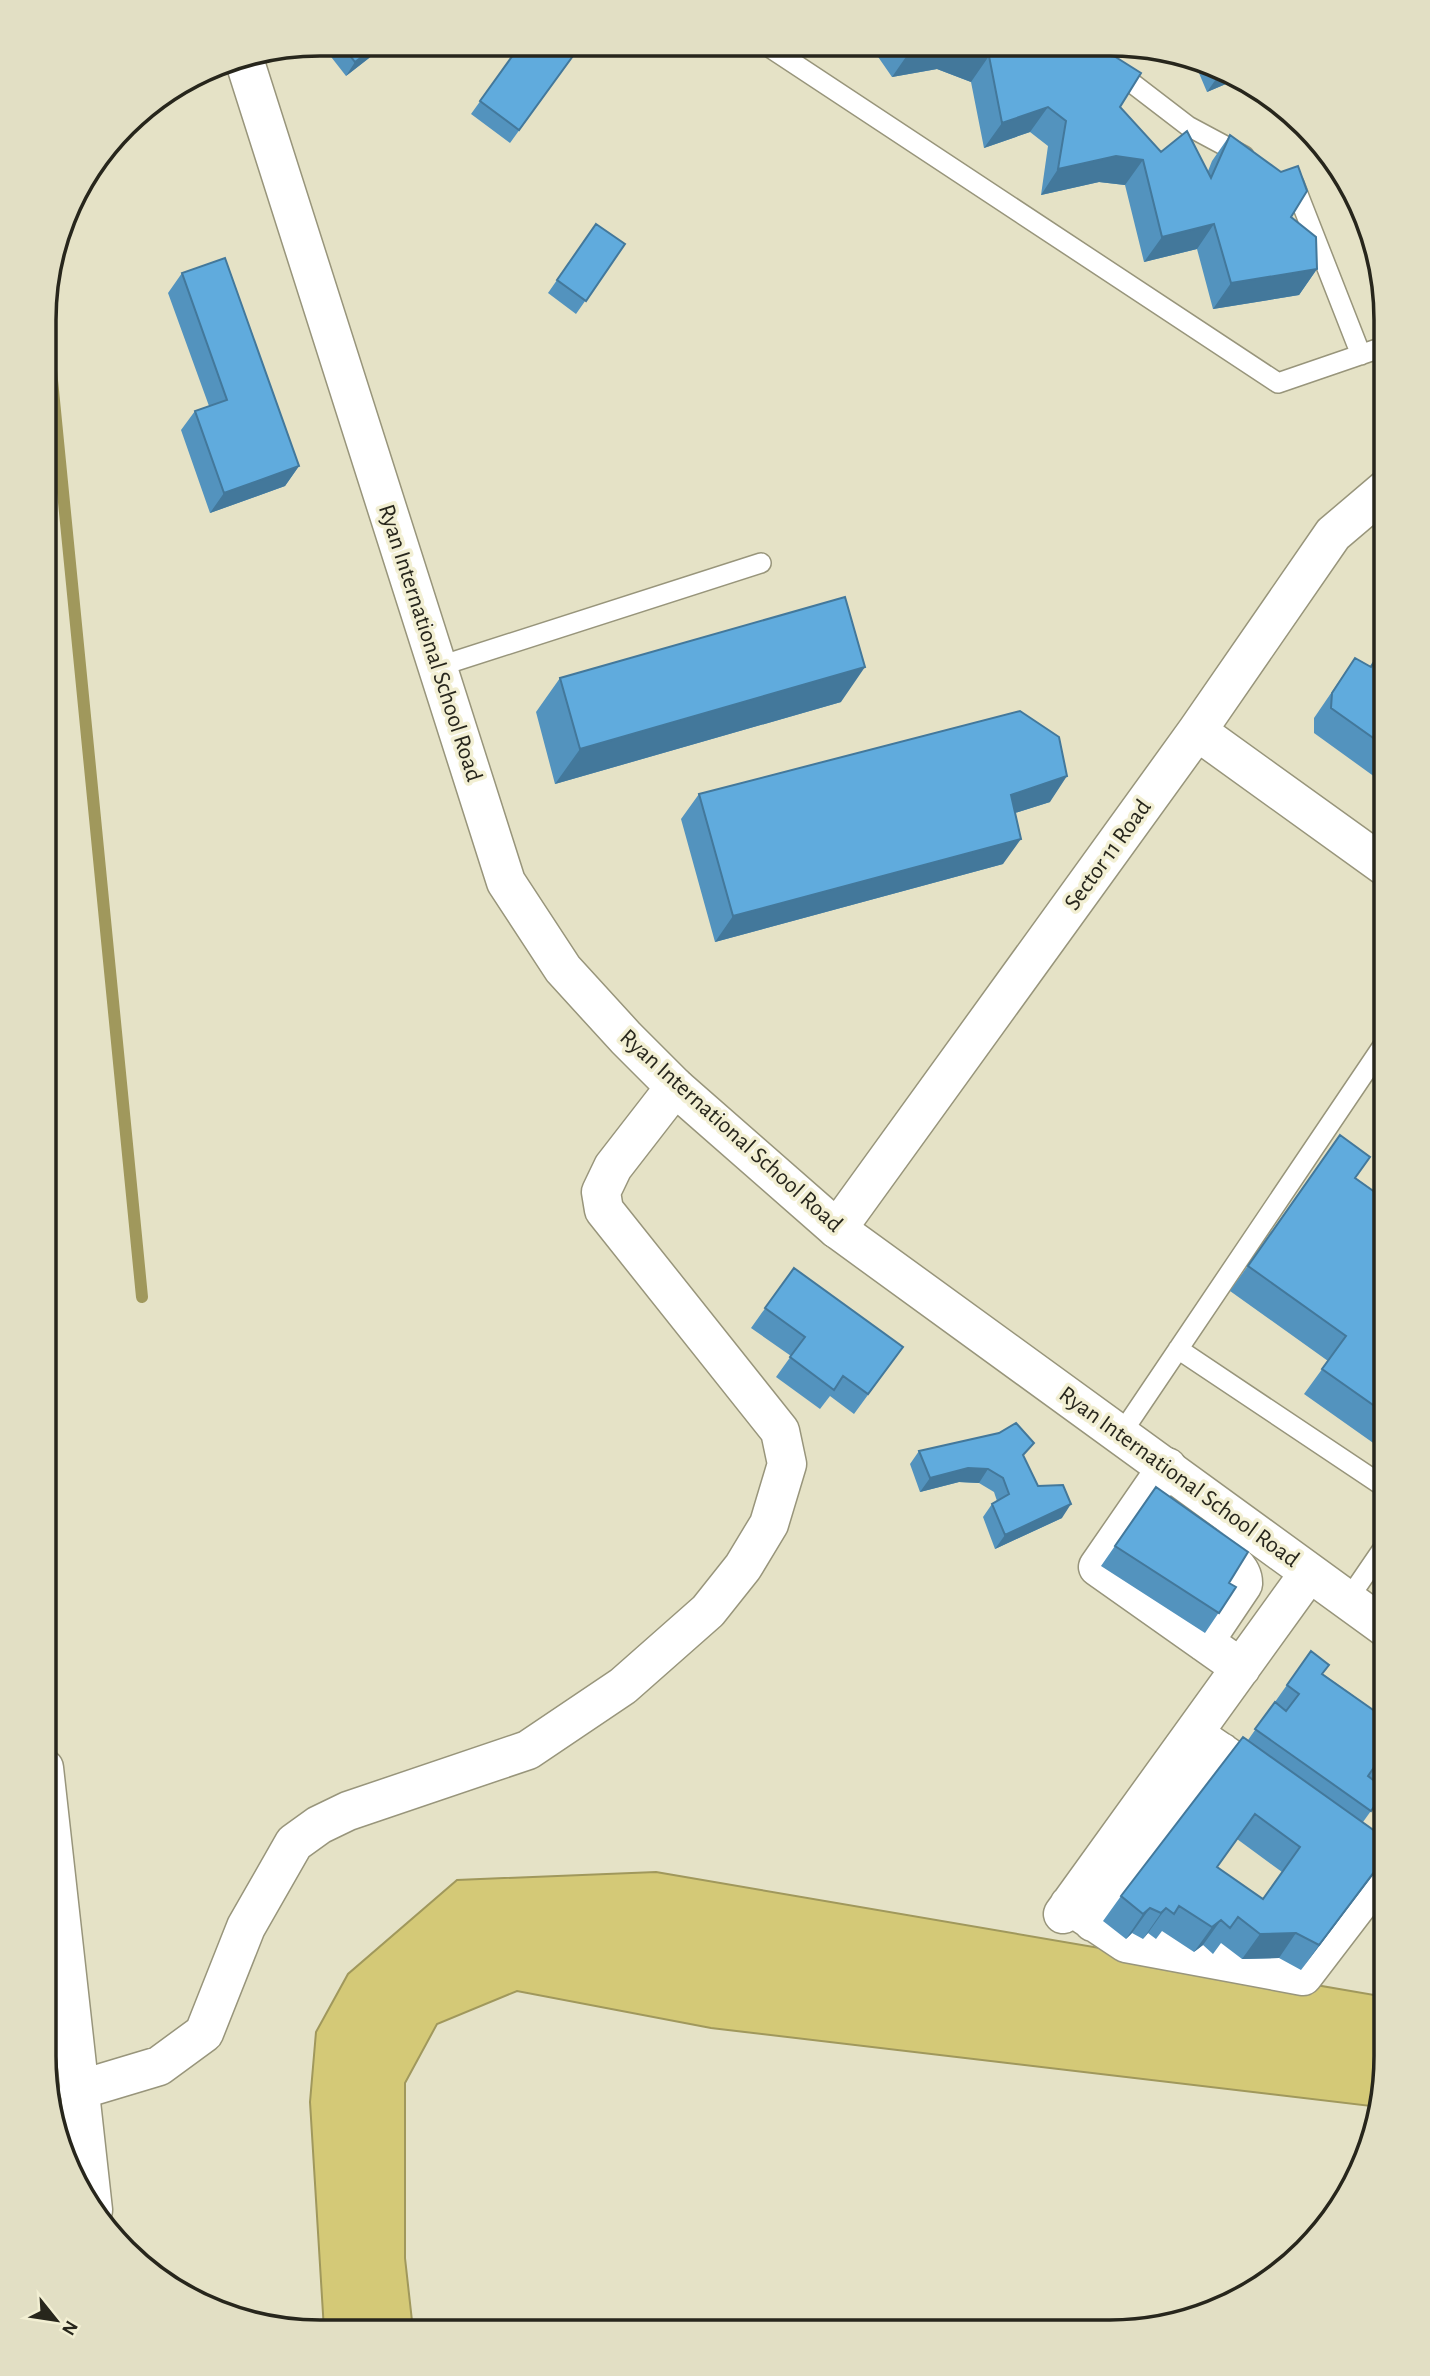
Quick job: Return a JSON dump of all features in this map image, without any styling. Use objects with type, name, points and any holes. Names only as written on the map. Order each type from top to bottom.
[{"type":"main road","name":"Ryan International School Road","points":[[246,66],[506,881],[563,969],[675,1087],[837,1228],[1374,1619]]},
{"type":"main road","name":"Sector 11 Road","points":[[837,1228],[1197,731],[1334,534],[1374,499]]},
{"type":"main road","points":[[1197,731],[1374,858]]},
{"type":"main road","points":[[79,2090],[159,2066],[204,2033],[246,1927],[294,1843],[319,1825],[348,1811],[528,1750],[623,1686],[708,1611],[743,1567],[769,1524],[788,1464],[780,1431],[604,1210],[601,1192],[613,1167],[675,1087]]},
{"type":"main road","points":[[1167,1467],[1098,1567],[1241,1668]]},
{"type":"main road","points":[[1143,1501],[1241,1571],[1242,1584],[1204,1642]]},
{"type":"main road","points":[[1309,1573],[1241,1668],[1208,1743],[1075,1914],[1118,1939],[1141,1947],[1303,1976],[1374,1883]]},
{"type":"main road","points":[[1208,1743],[1374,1860]]},
{"type":"main road","points":[[56,1878],[90,2187]]},
{"type":"lane","points":[[783,56],[1278,383],[1374,350]]},
{"type":"lane","points":[[1097,56],[1188,126],[1294,184],[1361,355]]},
{"type":"lane","points":[[437,667],[761,563]]},
{"type":"lane","points":[[1121,1434],[1374,1059]]},
{"type":"lane","points":[[1178,1349],[1374,1480]]},
{"type":"lane","points":[[1348,1601],[1374,1562]]},
{"type":"shaded area","points":[[656,1872],[1374,1995],[1374,2056],[1369,2106],[711,2028],[517,1991],[437,2024],[405,2083],[405,2258],[412,2320],[323,2320],[310,2102],[316,2032],[348,1974],[457,1880]]},
{"type":"building","points":[[350,56],[363,56],[355,62]]},
{"type":"building","points":[[512,56],[573,56],[519,130],[480,101]]},
{"type":"building","points":[[989,56],[1114,56],[1141,73],[1120,107],[1161,152],[1187,131],[1211,178],[1230,135],[1281,172],[1298,166],[1307,191],[1291,217],[1316,237],[1317,269],[1231,283],[1214,224],[1162,237],[1143,160],[1116,156],[1058,169],[1066,121],[1048,107],[1002,123]]},
{"type":"building","points":[[596,224],[625,244],[586,301],[557,280]]},
{"type":"building","points":[[225,258],[299,466],[224,493],[195,411],[227,400],[182,273]]},
{"type":"building","points":[[845,597],[865,667],[580,749],[560,678]]},
{"type":"building","points":[[1355,658],[1371,667],[1374,662],[1374,738],[1331,708],[1332,693]]},
{"type":"building","points":[[1020,711],[1059,737],[1067,776],[1011,795],[1021,839],[733,916],[699,794]]},
{"type":"building","points":[[1340,1135],[1370,1157],[1355,1178],[1374,1191],[1374,1406],[1322,1369],[1346,1336],[1248,1266]]},
{"type":"building","points":[[794,1268],[903,1347],[868,1394],[843,1376],[834,1390],[790,1357],[805,1337],[765,1308]]},
{"type":"building","points":[[1016,1423],[1034,1443],[1023,1455],[1038,1486],[1063,1485],[1071,1504],[1005,1535],[992,1504],[1009,1494],[1003,1478],[988,1469],[968,1468],[930,1478],[919,1451],[999,1433]]},
{"type":"building","points":[[1156,1487],[1248,1552],[1229,1583],[1236,1587],[1219,1613],[1115,1546]]},
{"type":"building","points":[[1311,1651],[1329,1665],[1322,1674],[1374,1711],[1374,1767],[1368,1776],[1374,1781],[1374,1807],[1371,1811],[1255,1729],[1275,1702],[1286,1711],[1299,1694],[1287,1685]]},
{"type":"building","points":[[1243,1737],[1374,1830],[1374,1872],[1319,1945],[1296,1933],[1260,1934],[1238,1917],[1230,1928],[1221,1920],[1212,1927],[1179,1906],[1174,1914],[1166,1908],[1161,1913],[1150,1908],[1143,1914],[1121,1896]],"holes":[[[1255,1814],[1300,1847],[1263,1899],[1217,1867]]]},
{"type":"waterway","points":[[56,421],[142,1297]]}]
